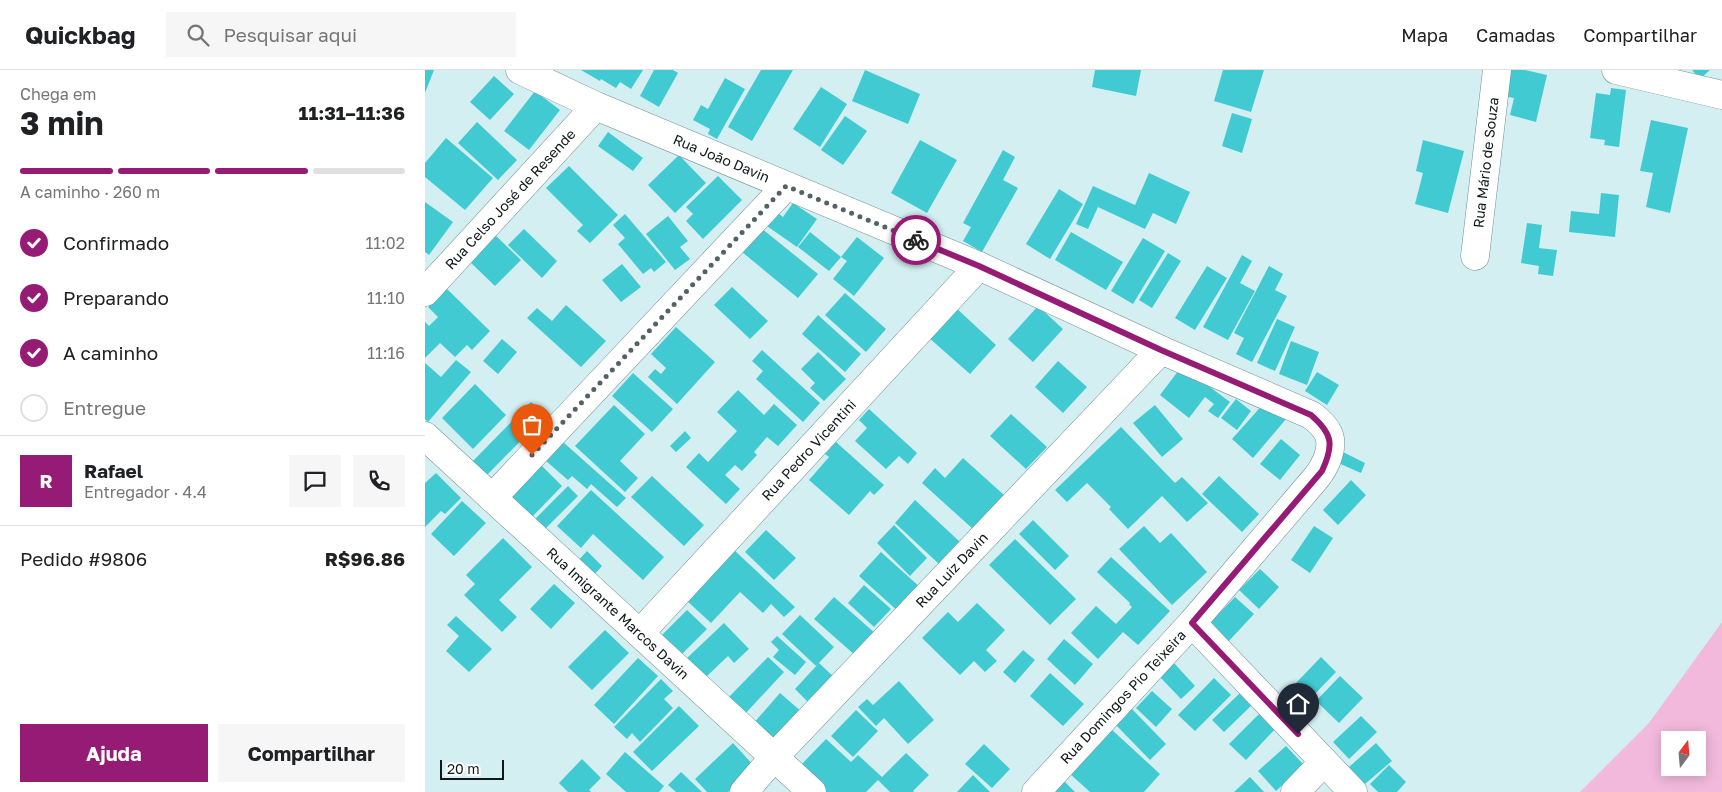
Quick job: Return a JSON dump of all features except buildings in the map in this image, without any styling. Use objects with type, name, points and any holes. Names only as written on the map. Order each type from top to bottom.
[{"type":"street","name":"Rua João Davin","points":[[520,70],[596,106],[979,266],[1161,350],[1311,415],[1322,424],[1329,434],[1330,442],[1325,463]]},
{"type":"street","name":"Rua Mário de Souza","points":[[1475,256],[1497,70]]},
{"type":"street","points":[[1616,70],[1722,95]]},
{"type":"street","name":"Rua Celso José de Resende","points":[[425,292],[596,106]]},
{"type":"street","points":[[492,498],[786,186]]},
{"type":"street","name":"Rua Pedro Vicentini","points":[[639,633],[979,266]]},
{"type":"street","name":"Rua Luiz Davin","points":[[744,792],[774,756],[1161,350]]},
{"type":"street","name":"Rua Imigrante Marcos Davin","points":[[425,436],[812,792]]},
{"type":"street","name":"Rua Domingos Pio Teixeira","points":[[1036,792],[1192,623],[1316,478],[1325,463]]},
{"type":"street","points":[[1192,623],[1353,792]]},
{"type":"street","points":[[1295,792],[1324,762]]},
{"type":"shaded area","points":[[1722,622],[1722,792],[1580,792],[1649,723]]},
{"type":"way so far","points":[[532,455],[786,186],[916,240]]},
{"type":"route","points":[[916,240],[979,266],[1161,350],[1311,415],[1322,424],[1329,434],[1330,442],[1322,471],[1192,623],[1298,734]]}]
